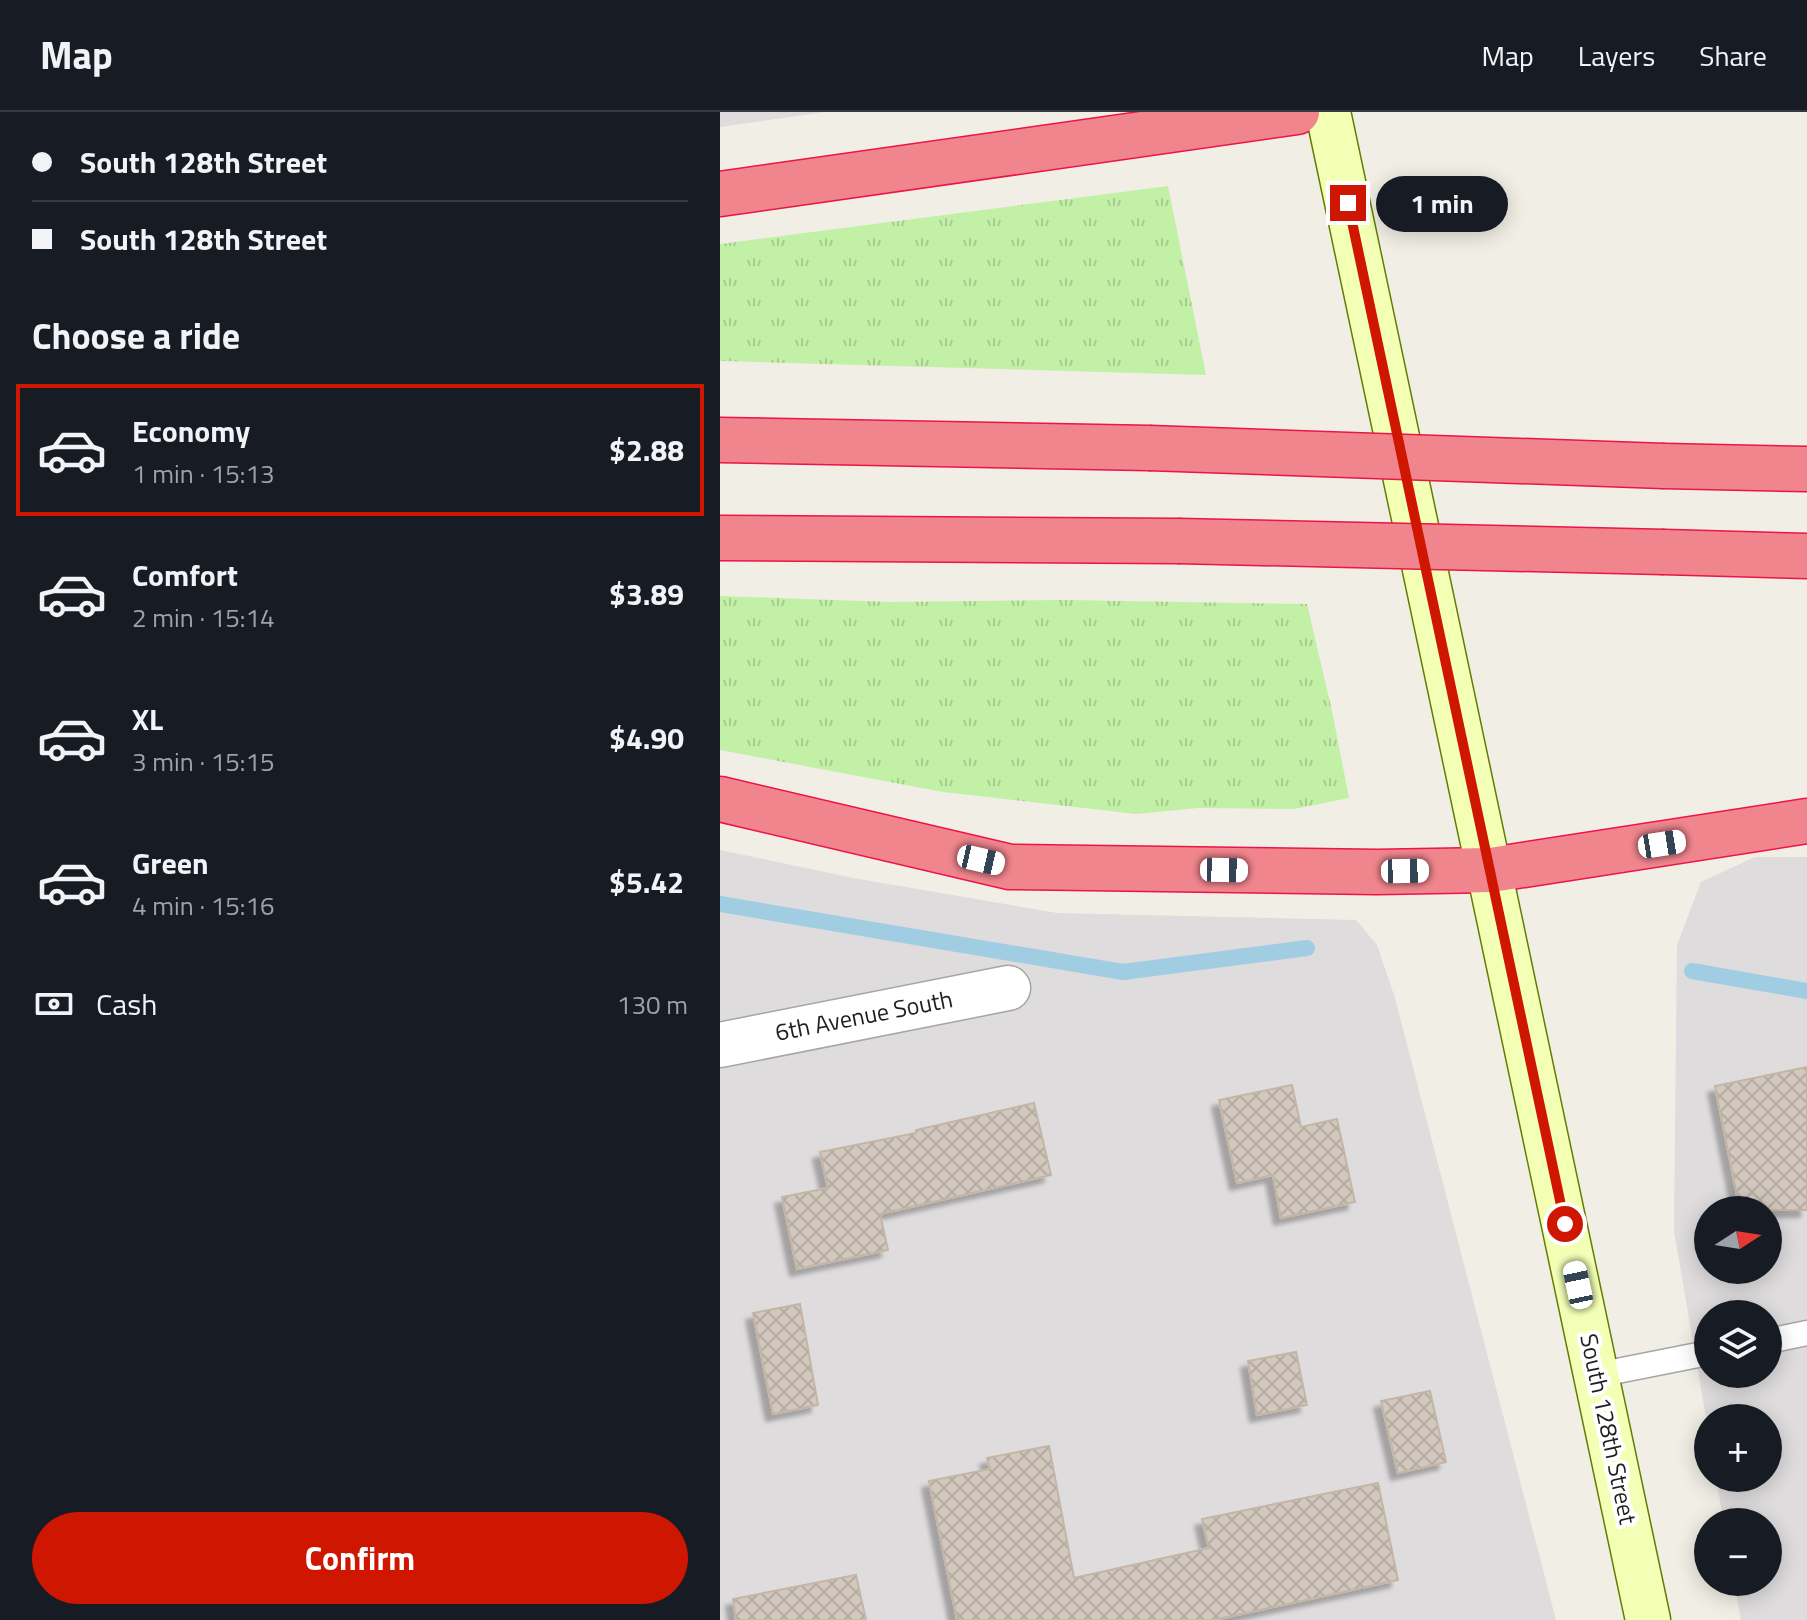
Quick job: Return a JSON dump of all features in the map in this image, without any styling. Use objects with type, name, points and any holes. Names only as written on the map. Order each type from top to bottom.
[{"type":"highway","points":[[720,194],[1297,112]]},
{"type":"highway","points":[[720,440],[1149,448],[1807,469]]},
{"type":"highway","points":[[720,538],[1178,541],[1807,556]]},
{"type":"highway","points":[[720,799],[1010,867],[1377,872],[1491,870],[1807,821]]},
{"type":"main road","name":"South 128th Street","points":[[1328,112],[1648,1620]]},
{"type":"street","name":"6th Avenue South","points":[[720,1045],[1008,988]]},
{"type":"lane","points":[[1782,1338],[1807,1333]]},
{"type":"lane","points":[[1597,1375],[1694,1356]]},
{"type":"shaded area","points":[[720,112],[825,112],[720,127]]},
{"type":"shaded area","points":[[720,850],[853,878],[1057,913],[1356,920],[1377,945],[1395,998],[1556,1620],[720,1620]]},
{"type":"shaded area","points":[[1755,857],[1807,857],[1807,1620],[1741,1620],[1737,1596],[1782,1596],[1782,1508],[1721,1508],[1719,1492],[1782,1492],[1782,1404],[1704,1404],[1701,1388],[1782,1388],[1782,1300],[1694,1300],[1694,1347],[1674,1231],[1677,945],[1701,882]]},
{"type":"green space","points":[[1168,186],[1206,375],[720,361],[720,244]]},
{"type":"green space","points":[[720,596],[891,602],[1063,600],[1307,604],[1349,798],[1294,809],[1198,808],[1136,814],[943,792],[720,750]]},
{"type":"building","points":[[1807,1067],[1807,1210],[1782,1210],[1782,1196],[1737,1196],[1715,1086]]},
{"type":"building","points":[[1292,1085],[1301,1127],[1337,1119],[1355,1202],[1281,1218],[1273,1175],[1237,1183],[1219,1100]]},
{"type":"building","points":[[1034,1103],[1051,1175],[880,1214],[888,1250],[797,1269],[782,1197],[828,1188],[820,1152],[916,1133],[916,1130]]},
{"type":"building","points":[[800,1304],[818,1405],[773,1414],[753,1313]]},
{"type":"building","points":[[1296,1352],[1307,1405],[1257,1415],[1248,1361]]},
{"type":"building","points":[[1430,1391],[1446,1462],[1398,1473],[1381,1401]]},
{"type":"building","points":[[1049,1446],[1074,1578],[1209,1548],[1202,1519],[1378,1483],[1398,1580],[1214,1620],[957,1620],[929,1481],[990,1469],[987,1458]]},
{"type":"building","points":[[856,1575],[866,1620],[736,1620],[733,1599]]},
{"type":"waterway","points":[[720,904],[1123,972],[1307,948]]},
{"type":"waterway","points":[[1692,971],[1807,991]]},
{"type":"route","points":[[1348,203],[1565,1224]]}]
